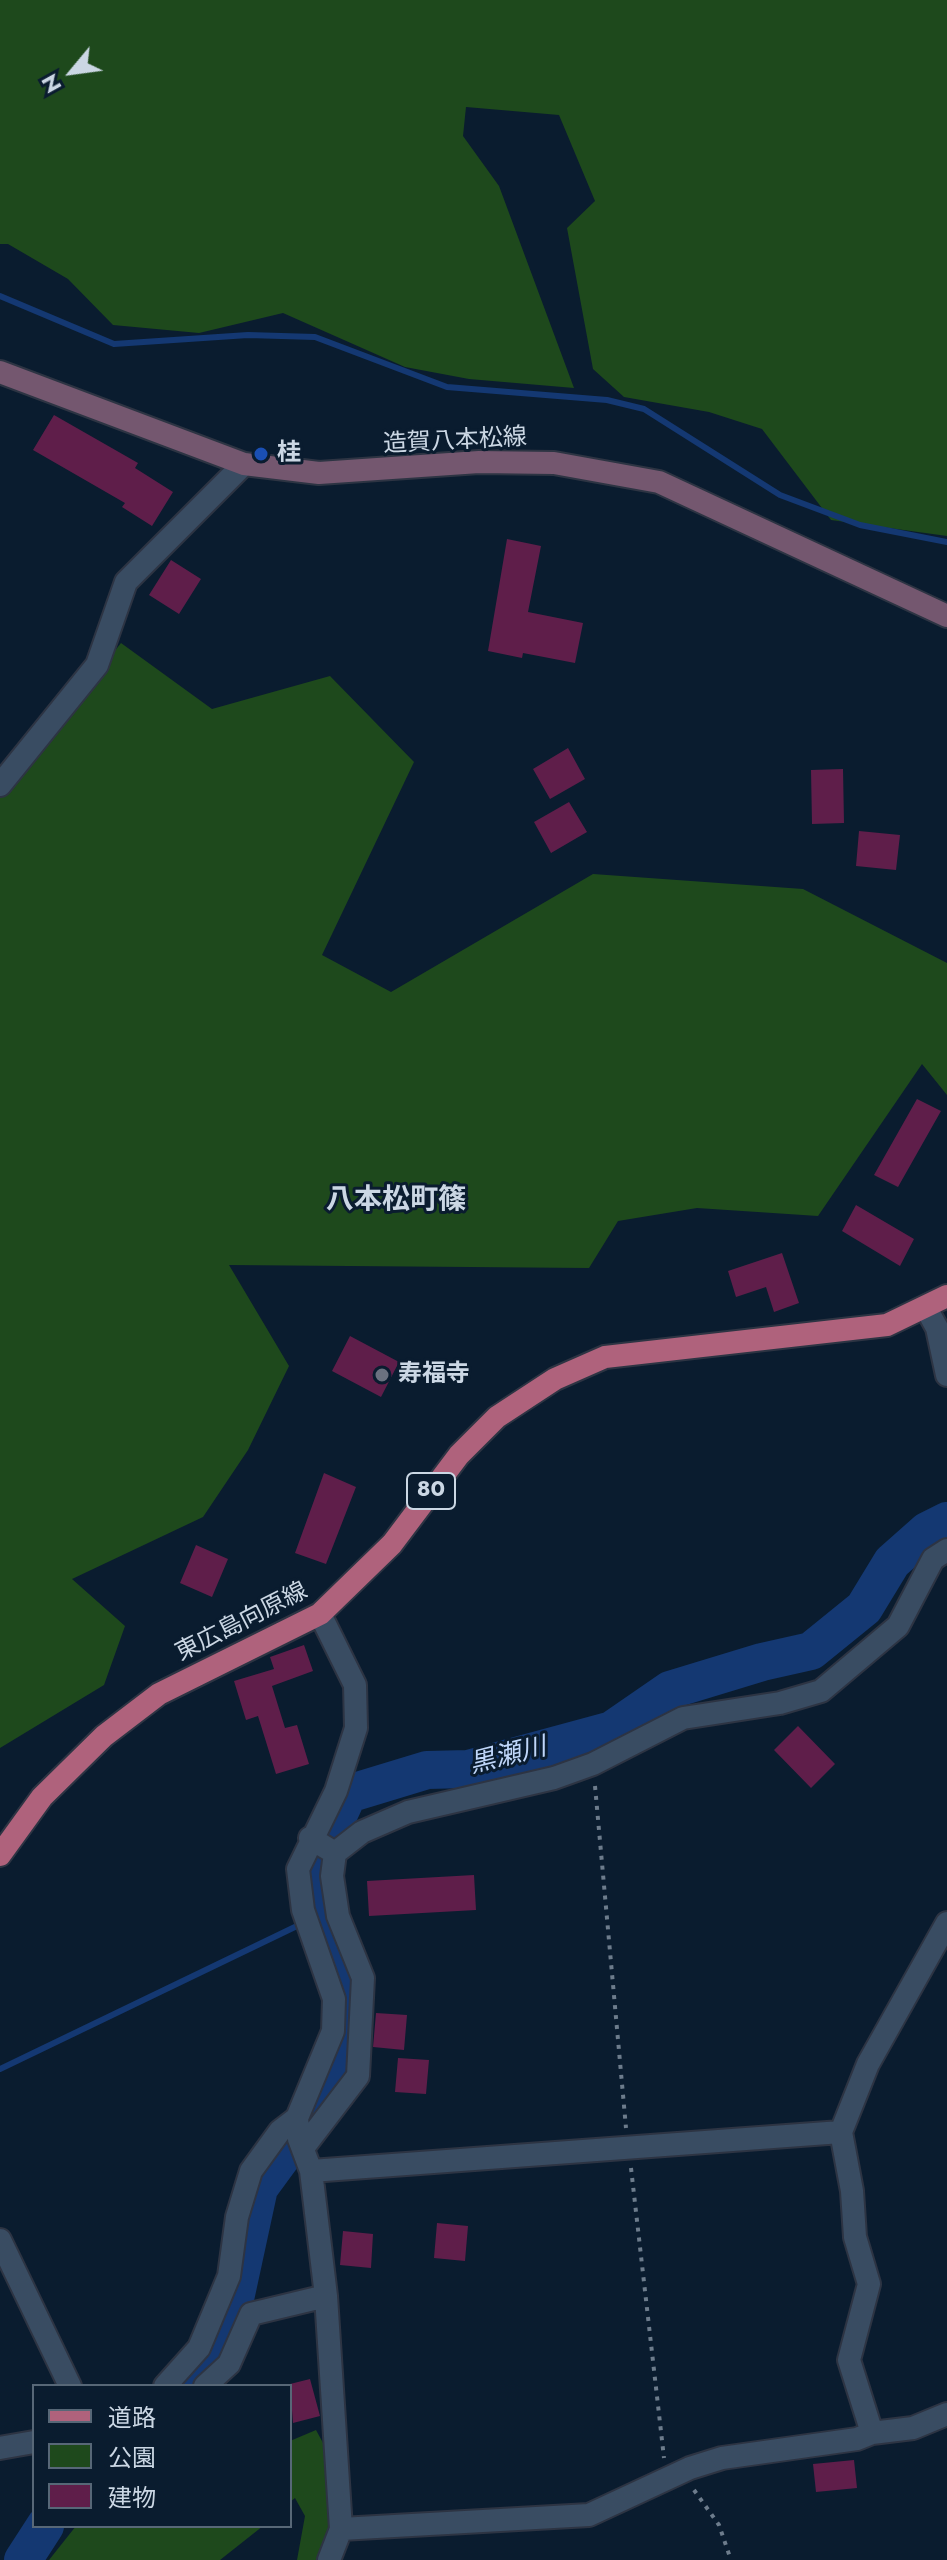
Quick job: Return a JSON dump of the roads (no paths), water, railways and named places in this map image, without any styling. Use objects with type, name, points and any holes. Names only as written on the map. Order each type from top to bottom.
[{"type":"main road","name":"造賀八本松線","points":[[0,372],[244,464],[319,473],[479,462],[554,463],[616,471],[659,482],[947,616]]},
{"type":"main road","name":"東広島向原線","points":[[0,1855],[42,1797],[115,1727],[159,1694],[320,1614],[392,1544],[459,1455],[497,1417],[555,1379],[605,1357],[887,1325],[947,1296]]},
{"type":"street","points":[[0,785],[97,665],[126,582],[244,464]]},
{"type":"street","points":[[926,1308],[937,1328],[947,1375]]},
{"type":"street","points":[[207,2384],[229,2364],[229,2276],[237,2217],[251,2171],[280,2131],[297,2118],[333,2031],[334,1999],[303,1910],[298,1869],[322,1846],[408,1812],[554,1778],[593,1764],[683,1718],[780,1703],[821,1691],[898,1626],[933,1559],[947,1550]]},
{"type":"street","points":[[303,2148],[358,2076],[363,1978],[338,1916],[332,1876],[322,1846],[356,1728],[355,1685],[320,1614]]},
{"type":"street","points":[[872,2433],[849,2360],[869,2284],[855,2237],[852,2191],[841,2132],[868,2064],[947,1923]]},
{"type":"street","points":[[297,2118],[311,2171],[326,2296],[341,2529],[329,2560]]},
{"type":"street","points":[[311,2171],[841,2132]]},
{"type":"street","points":[[0,2240],[69,2384]]},
{"type":"street","points":[[167,2384],[230,2319],[326,2296]]},
{"type":"street","points":[[341,2529],[589,2515],[690,2468],[722,2458],[857,2439],[872,2433],[913,2428],[947,2414]]},
{"type":"street","points":[[0,2448],[32,2442]]},
{"type":"waterway","points":[[0,296],[114,344],[248,335],[315,337],[447,387],[607,400],[644,409],[780,495],[860,525],[947,542]]},
{"type":"waterway","name":"黒瀬川","points":[[308,2120],[339,2080],[354,2011],[348,1964],[326,1912],[318,1860],[348,1794],[427,1770],[468,1769],[612,1730],[670,1690],[762,1662],[811,1651],[864,1608],[892,1562],[927,1531],[947,1521]]},
{"type":"waterway","points":[[0,2069],[326,1912]]},
{"type":"waterway","name":"黒瀬川","points":[[184,2384],[227,2336],[259,2188],[289,2147]]},
{"type":"waterway","name":"黒瀬川","points":[[23,2560],[44,2528]]},
{"type":"place","name":"桂","points":[[261,454]]},
{"type":"place","name":"寿福寺","points":[[382,1375]]},
{"type":"district","name":"八本松町篠","points":[[396,1201]]}]
